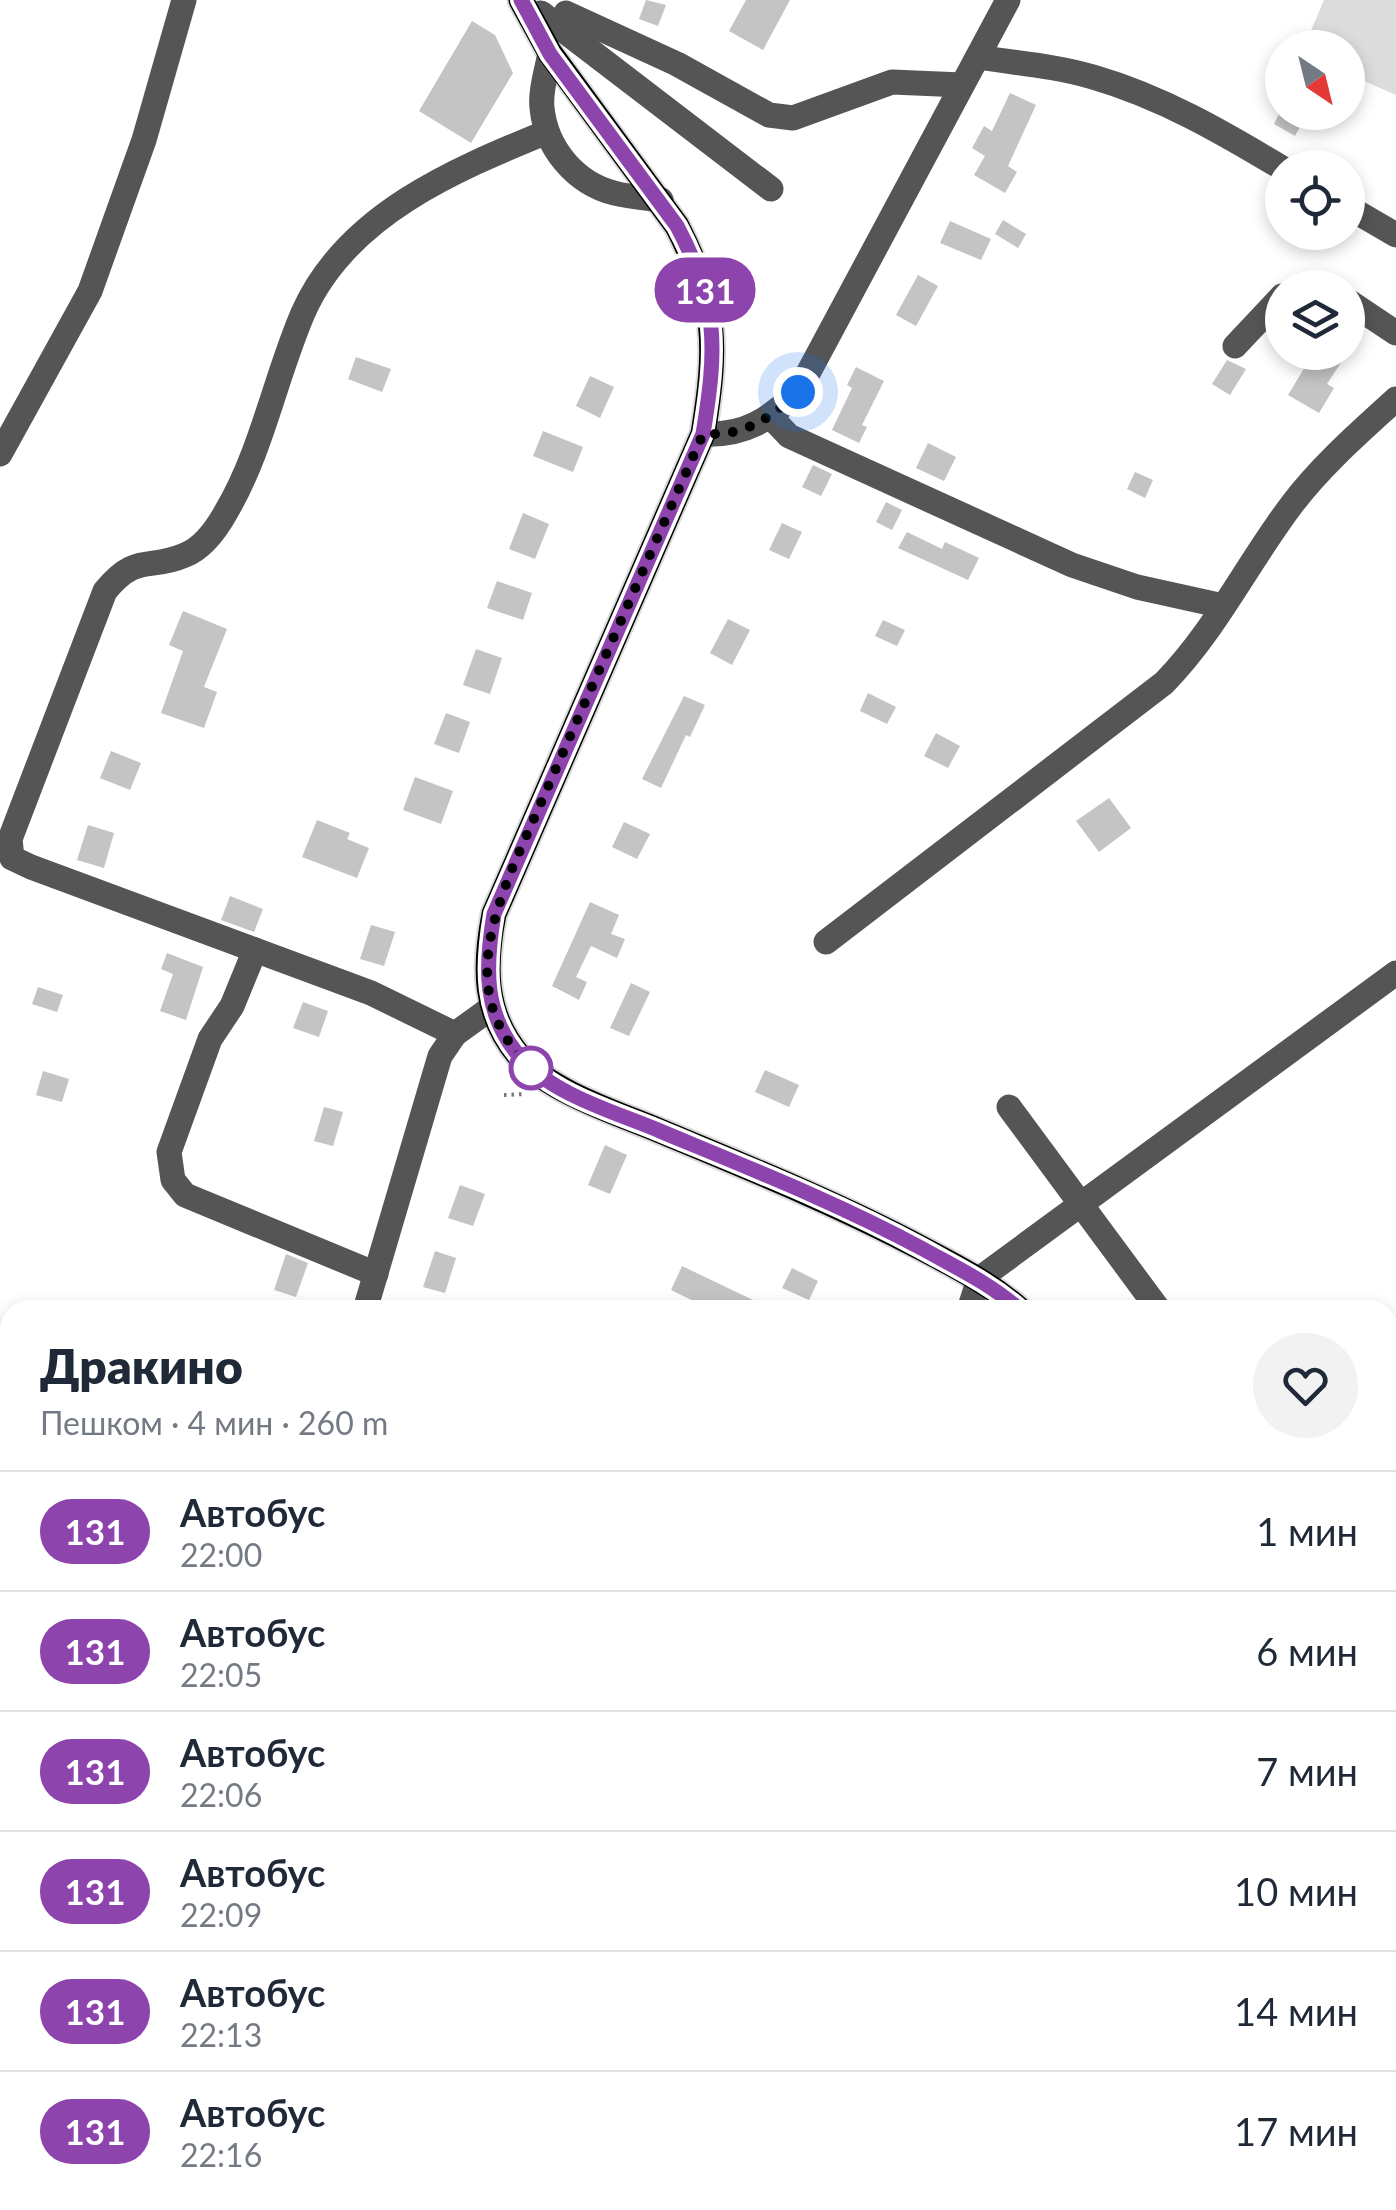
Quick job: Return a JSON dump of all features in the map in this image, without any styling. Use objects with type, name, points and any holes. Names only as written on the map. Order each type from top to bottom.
[{"type":"main road","points":[[543,8],[550,54],[661,200],[694,258],[708,298],[712,348],[703,434],[494,914],[486,956],[491,1008],[512,1046],[543,1077],[581,1097],[807,1192],[979,1279],[1007,1300]]},
{"type":"street","points":[[0,454],[90,291],[144,140],[184,0]]},
{"type":"street","points":[[703,434],[738,432],[771,417],[798,392],[1008,0]]},
{"type":"street","points":[[543,8],[677,64],[770,115],[793,118],[892,82],[962,85]]},
{"type":"street","points":[[543,8],[771,189]]},
{"type":"street","points":[[550,54],[542,105],[547,132],[559,158],[611,193],[661,200]]},
{"type":"street","points":[[978,57],[1090,76],[1134,90],[1200,119],[1265,158]]},
{"type":"street","points":[[455,1034],[370,992],[30,867],[12,858],[10,839],[104,591],[119,574],[144,562],[184,556],[203,544],[227,512],[304,310],[342,252],[402,202],[472,163],[547,132]]},
{"type":"street","points":[[1365,217],[1396,235]]},
{"type":"street","points":[[1365,313],[1396,333]]},
{"type":"street","points":[[1235,346],[1265,314]]},
{"type":"street","points":[[826,942],[1164,684],[1191,656],[1293,503],[1325,463],[1396,399]]},
{"type":"street","points":[[771,417],[789,436],[1072,565],[1137,586],[1223,606]]},
{"type":"street","points":[[255,950],[232,1006],[210,1039],[169,1152],[173,1180],[184,1195],[376,1274]]},
{"type":"street","points":[[972,1300],[979,1279],[1396,974]]},
{"type":"street","points":[[368,1300],[440,1056],[455,1034],[491,1008]]},
{"type":"street","points":[[1009,1107],[1151,1300]]},
{"type":"shaded area","points":[[1324,0],[1396,0],[1396,95],[1365,81],[1365,30],[1311,30]]},
{"type":"building","points":[[646,0],[666,5],[658,26],[639,19]]},
{"type":"building","points":[[746,0],[790,0],[763,50],[729,31]]},
{"type":"building","points":[[472,21],[495,35],[513,73],[471,143],[419,111]]},
{"type":"building","points":[[1010,93],[1036,105],[1008,166],[1017,172],[1005,193],[974,175],[985,156],[972,148],[984,126],[992,131]]},
{"type":"building","points":[[1003,220],[1026,234],[1018,248],[995,234]]},
{"type":"building","points":[[950,221],[991,239],[981,260],[940,243]]},
{"type":"building","points":[[918,275],[938,286],[916,326],[896,315]]},
{"type":"building","points":[[356,357],[391,369],[382,392],[348,379]]},
{"type":"building","points":[[1227,360],[1246,369],[1230,395],[1212,384]]},
{"type":"building","points":[[856,367],[884,381],[862,425],[867,427],[859,443],[832,430],[852,388],[847,385]]},
{"type":"building","points":[[1303,370],[1336,370],[1327,384],[1334,388],[1319,413],[1288,395]]},
{"type":"building","points":[[590,376],[614,387],[600,418],[576,406]]},
{"type":"building","points":[[543,431],[583,447],[573,472],[533,456]]},
{"type":"building","points":[[928,443],[956,457],[944,481],[916,468]]},
{"type":"building","points":[[813,465],[832,474],[821,496],[802,487]]},
{"type":"building","points":[[1135,472],[1153,480],[1145,498],[1127,489]]},
{"type":"building","points":[[886,502],[902,510],[892,530],[876,522]]},
{"type":"building","points":[[523,513],[549,524],[535,559],[509,549]]},
{"type":"building","points":[[782,523],[802,532],[789,559],[769,550]]},
{"type":"building","points":[[907,532],[942,549],[945,542],[979,558],[968,580],[898,548]]},
{"type":"building","points":[[497,581],[532,593],[523,620],[487,608]]},
{"type":"building","points":[[183,611],[227,629],[204,687],[217,692],[204,728],[161,713],[183,651],[169,645]]},
{"type":"building","points":[[728,619],[750,630],[732,665],[710,653]]},
{"type":"building","points":[[883,620],[905,630],[897,646],[875,636]]},
{"type":"building","points":[[476,649],[502,658],[490,694],[463,685]]},
{"type":"building","points":[[868,693],[896,707],[887,724],[860,711]]},
{"type":"building","points":[[684,696],[705,705],[661,788],[642,779]]},
{"type":"building","points":[[446,713],[470,722],[459,753],[434,744]]},
{"type":"building","points":[[936,733],[960,746],[948,768],[924,756]]},
{"type":"building","points":[[111,751],[141,763],[130,790],[100,778]]},
{"type":"building","points":[[415,777],[453,791],[441,824],[403,810]]},
{"type":"building","points":[[1109,798],[1131,828],[1099,852],[1076,821]]},
{"type":"building","points":[[317,820],[350,833],[347,839],[369,848],[357,878],[302,857]]},
{"type":"building","points":[[624,822],[650,834],[637,859],[612,847]]},
{"type":"building","points":[[88,825],[114,833],[104,868],[77,860]]},
{"type":"building","points":[[230,896],[263,909],[254,932],[221,920]]},
{"type":"building","points":[[590,902],[619,915],[611,934],[625,939],[617,958],[591,946],[576,977],[587,982],[579,1000],[552,986]]},
{"type":"building","points":[[371,925],[395,932],[384,966],[360,959]]},
{"type":"building","points":[[167,953],[203,967],[186,1020],[160,1011],[173,974],[161,969]]},
{"type":"building","points":[[631,983],[650,992],[629,1036],[610,1028]]},
{"type":"building","points":[[38,987],[63,995],[57,1012],[32,1004]]},
{"type":"building","points":[[303,1002],[328,1011],[319,1037],[293,1028]]},
{"type":"building","points":[[765,1070],[799,1085],[789,1107],[755,1092]]},
{"type":"building","points":[[43,1071],[69,1079],[62,1102],[36,1095]]},
{"type":"building","points":[[324,1107],[343,1112],[333,1146],[314,1141]]},
{"type":"building","points":[[605,1145],[627,1155],[610,1194],[588,1185]]},
{"type":"building","points":[[460,1185],[485,1194],[473,1226],[448,1218]]},
{"type":"building","points":[[435,1251],[456,1258],[445,1293],[423,1287]]},
{"type":"building","points":[[286,1254],[308,1263],[296,1297],[274,1290]]},
{"type":"building","points":[[682,1266],[753,1300],[692,1300],[671,1290]]},
{"type":"building","points":[[792,1268],[818,1281],[809,1300],[782,1288]]},
{"type":"bus line","name":"131","points":[[521,0],[550,54],[661,200],[694,258],[708,298],[711,386],[703,434],[494,914],[486,956],[491,1008],[500,1029],[521,1058],[543,1077],[895,1234],[979,1279],[1007,1300]]},
{"type":"route","points":[[531,1068],[500,1029],[491,1008],[486,956],[494,914],[703,434],[726,435],[752,428],[771,417],[798,392]]}]
